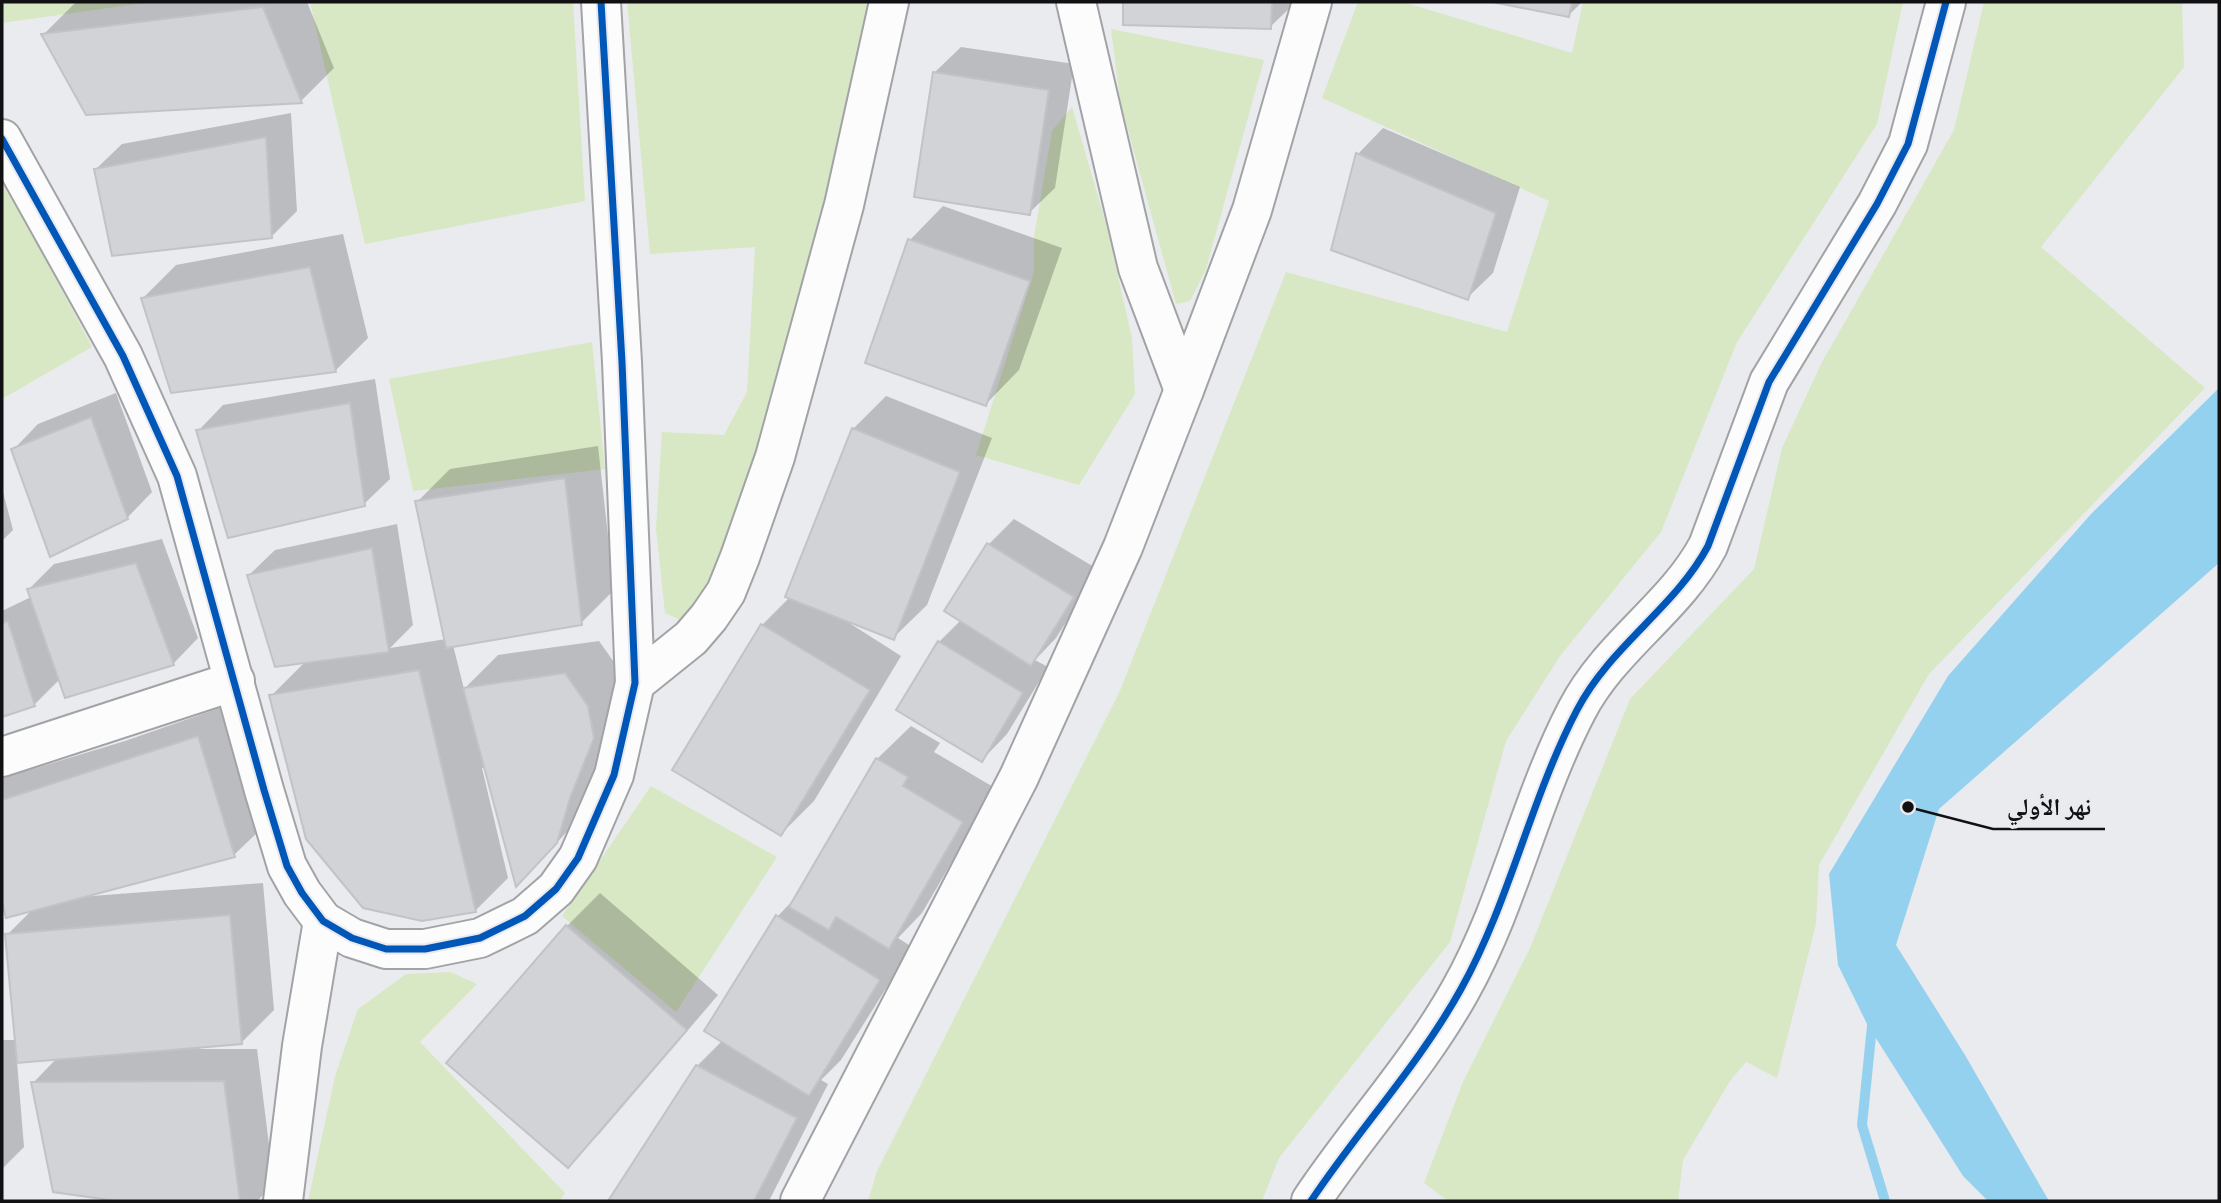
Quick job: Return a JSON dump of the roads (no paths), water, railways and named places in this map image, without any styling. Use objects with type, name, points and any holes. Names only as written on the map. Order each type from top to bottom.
[{"type":"street","points":[[2,139],[123,356],[172,465],[288,866],[302,893],[323,920],[352,938],[386,949],[425,949],[480,937],[525,916],[556,889],[578,858],[614,775],[635,683],[622,362],[601,2]]},
{"type":"street","points":[[635,683],[691,638],[709,617],[726,592],[740,557],[775,457],[844,205],[889,2]]},
{"type":"street","points":[[1076,2],[1138,268],[1184,390]]},
{"type":"street","points":[[800,1201],[1019,778],[1124,547],[1252,210],[1312,2]]},
{"type":"street","points":[[1311,1201],[1379,1112],[1461,990],[1493,921],[1541,790],[1577,710],[1616,653],[1678,590],[1696,569],[1709,546],[1769,382],[1877,204],[1908,144],[1946,2]]},
{"type":"street","points":[[2,757],[235,681]]},
{"type":"street","points":[[283,1201],[302,1046],[323,920]]},
{"type":"water","points":[[2219,388],[2219,563],[1939,809],[1896,945],[1965,1055],[2049,1201],[1988,1201],[1963,1176],[1867,1024],[1838,965],[1829,874],[1948,676],[2091,514]]},
{"type":"waterway","points":[[1873,1016],[1862,1125],[1885,1201]]},
{"type":"place","name":"نهر الأولي","points":[[1908,807]]}]
